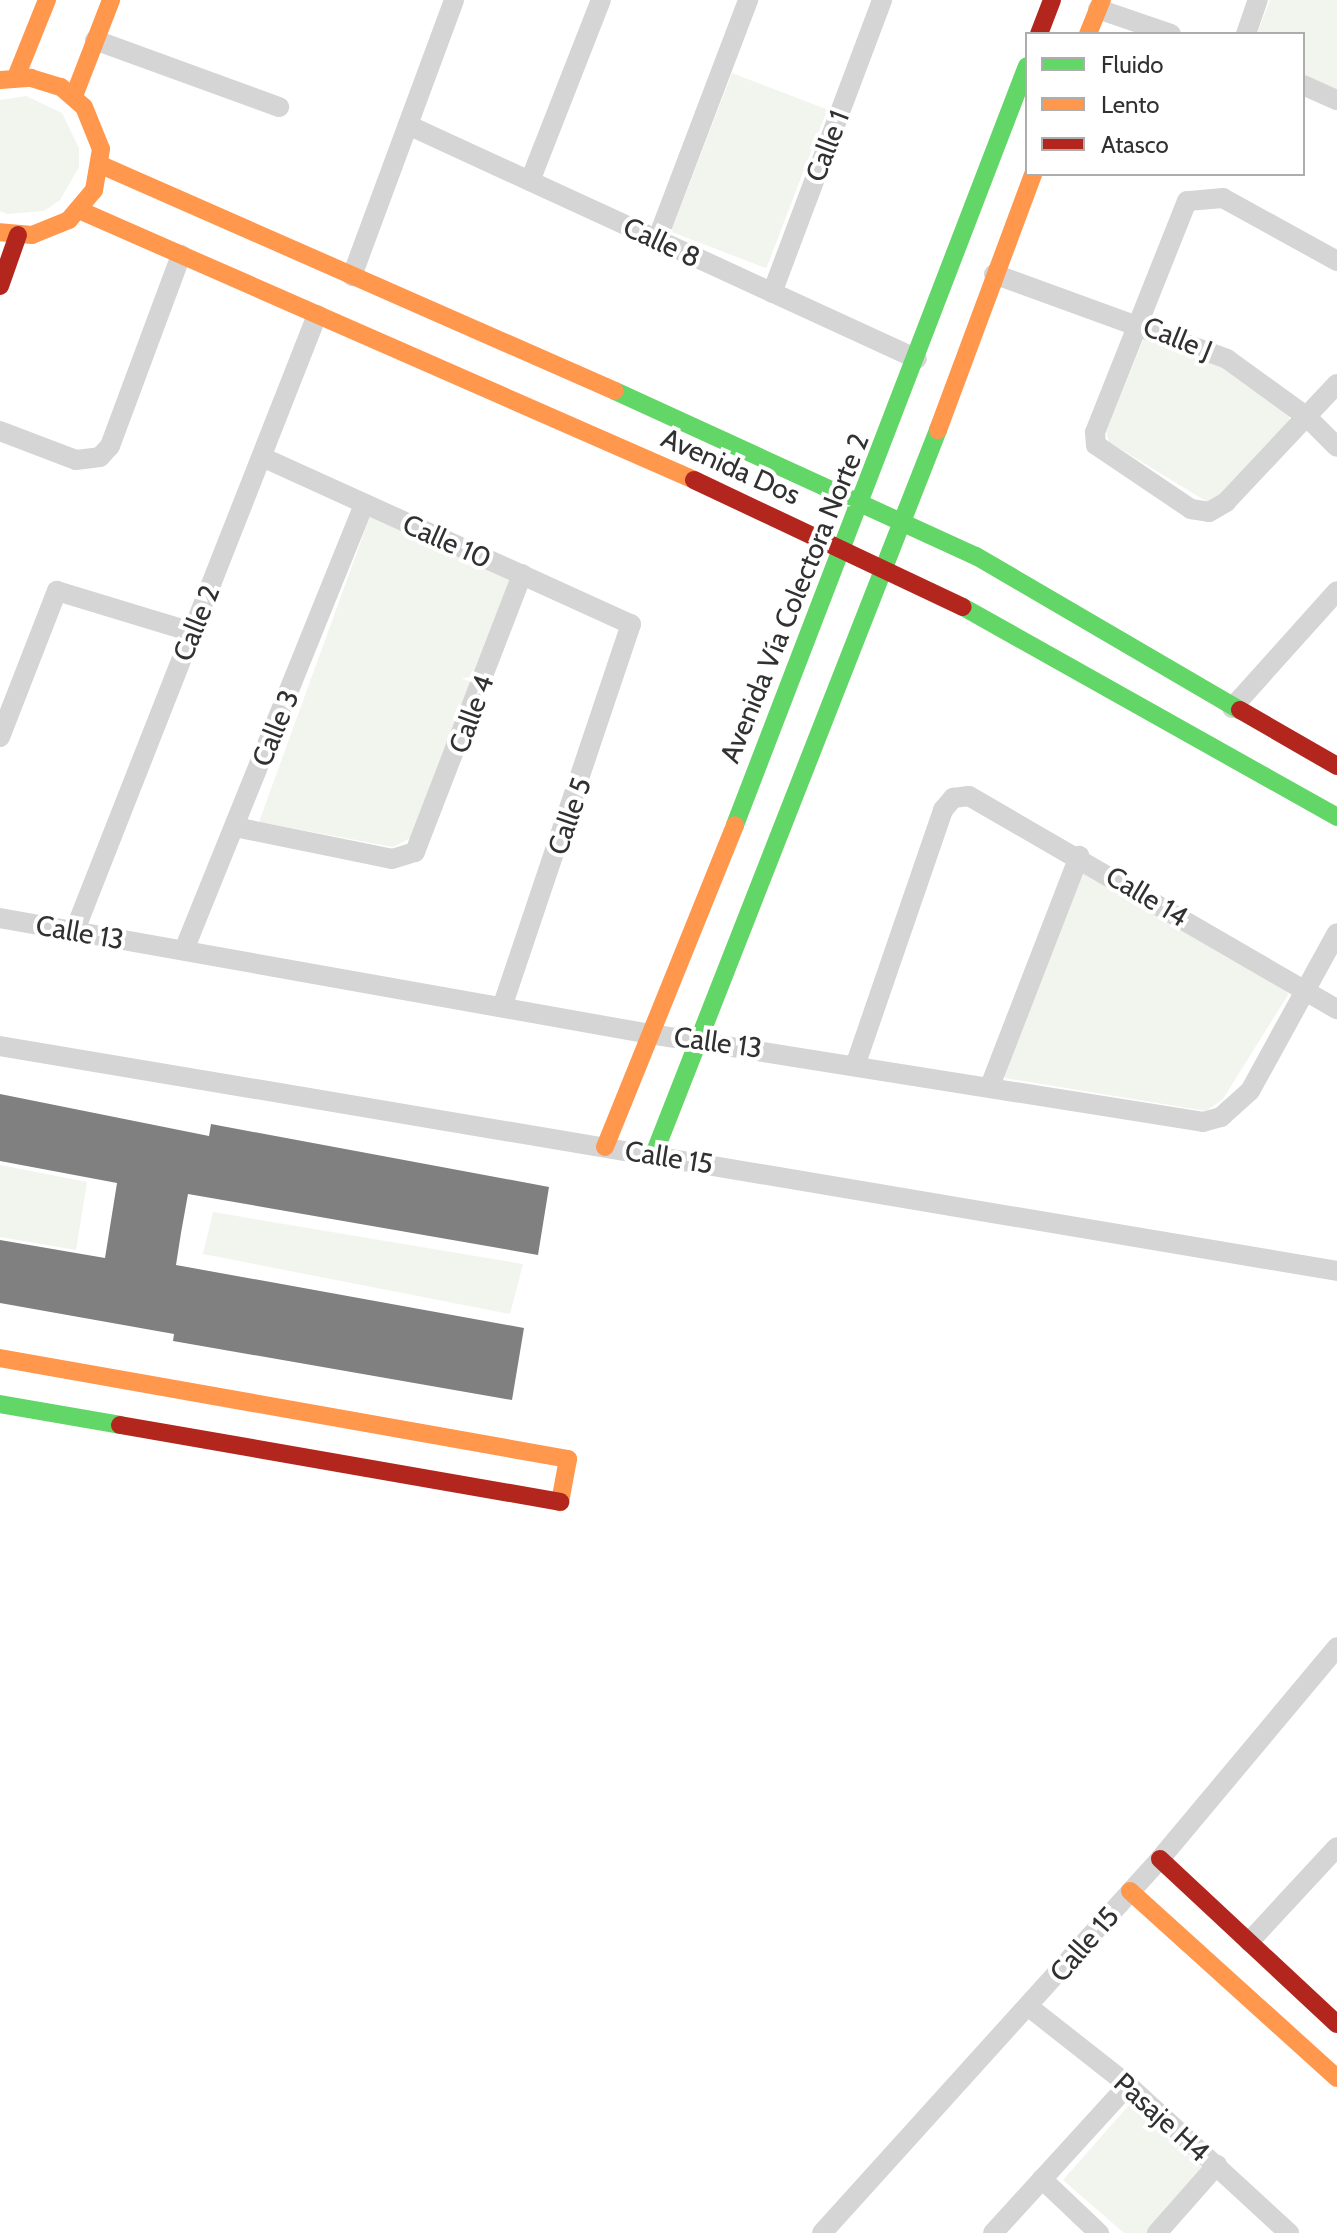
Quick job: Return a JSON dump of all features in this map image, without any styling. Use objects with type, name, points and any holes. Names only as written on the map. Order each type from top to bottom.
[{"type":"street","points":[[0,286],[9,233],[45,232],[79,210],[101,165],[92,120],[74,96],[47,81],[8,79],[47,0]]},
{"type":"street","points":[[74,96],[111,0]]},
{"type":"street","points":[[352,276],[454,0]]},
{"type":"street","points":[[530,181],[601,0]]},
{"type":"street","points":[[657,240],[748,0]]},
{"type":"street","name":"Calle 1","points":[[772,293],[882,0]]},
{"type":"street","points":[[1040,32],[1052,0]]},
{"type":"street","points":[[1247,32],[1258,0]]},
{"type":"street","points":[[1089,32],[1100,4],[1166,32]]},
{"type":"street","points":[[95,40],[279,107]]},
{"type":"street","name":"Avenida Vía Colectora Norte 2","points":[[605,1147],[847,547],[1025,71]]},
{"type":"street","points":[[1305,86],[1337,100]]},
{"type":"street","name":"Calle 8","points":[[408,125],[917,359]]},
{"type":"street","name":"Avenida Dos","points":[[101,165],[864,501],[903,520],[1337,766]]},
{"type":"street","points":[[654,1154],[887,567],[1032,176]]},
{"type":"street","points":[[1337,261],[1223,198],[1201,196],[1181,208],[1141,323],[1095,432],[1096,445],[1191,509],[1209,512],[1226,502],[1337,384]]},
{"type":"street","name":"Avenida Dos","points":[[79,210],[847,547],[1068,661],[1337,817]]},
{"type":"street","points":[[0,431],[76,460],[100,457],[110,446],[181,255]]},
{"type":"street","name":"Calle J","points":[[994,274],[1141,323],[1237,364],[1307,417],[1337,447]]},
{"type":"street","name":"Calle 2","points":[[75,930],[317,315]]},
{"type":"street","name":"Calle 10","points":[[262,457],[631,624]]},
{"type":"street","name":"Calle 3","points":[[184,950],[364,504]]},
{"type":"street","name":"Calle 4","points":[[235,827],[392,859],[415,852],[522,574]]},
{"type":"street","points":[[0,737],[57,591],[192,632]]},
{"type":"street","points":[[1232,708],[1337,591]]},
{"type":"street","name":"Calle 5","points":[[502,1007],[631,624]]},
{"type":"street","name":"Calle 14","points":[[856,1063],[943,810],[953,798],[983,799],[1337,1009]]},
{"type":"street","points":[[990,1086],[1079,856]]},
{"type":"street","name":"Calle 13","points":[[0,918],[650,1034],[698,1037],[1203,1122],[1221,1117],[1250,1091],[1337,933]]},
{"type":"street","name":"Calle 15","points":[[0,1046],[1337,1271]]},
{"type":"street","points":[[0,1358],[520,1472],[560,1504],[568,1459],[520,1472],[0,1404]]},
{"type":"street","name":"Calle 15","points":[[822,2233],[1160,1859],[1337,1647]]},
{"type":"street","points":[[1249,1942],[1337,1847]]},
{"type":"street","points":[[1160,1859],[1337,2024]]},
{"type":"street","points":[[1130,1891],[1337,2078]]},
{"type":"street","name":"Pasaje H4","points":[[1029,2007],[1128,2085],[1289,2233]]},
{"type":"street","points":[[993,2233],[1128,2085]]},
{"type":"street","points":[[1157,2233],[1217,2165]]},
{"type":"street","points":[[1042,2179],[1099,2233]]},
{"type":"shaded area","points":[[1270,0],[1337,0],[1337,90],[1305,76],[1305,32],[1258,32]]},
{"type":"shaded area","points":[[732,73],[827,110],[766,268],[671,232]]},
{"type":"shaded area","points":[[26,96],[62,113],[79,148],[79,167],[60,200],[44,211],[7,214],[0,211],[0,100]]},
{"type":"shaded area","points":[[1144,338],[1220,364],[1288,411],[1290,424],[1218,502],[1209,503],[1109,442],[1106,431]]},
{"type":"shaded area","points":[[373,508],[510,581],[414,836],[393,847],[259,822]]},
{"type":"shaded area","points":[[1096,871],[1286,983],[1288,995],[1223,1099],[1206,1111],[1005,1078],[1004,1068],[1081,875]]},
{"type":"shaded area","points":[[0,1165],[87,1182],[76,1250],[0,1237]]},
{"type":"shaded area","points":[[213,1212],[523,1264],[510,1314],[203,1254]]},
{"type":"shaded area","points":[[1129,2105],[1205,2170],[1149,2233],[1124,2233],[1063,2180]]},
{"type":"building","points":[[0,1094],[209,1136],[211,1124],[549,1187],[538,1255],[188,1194],[181,1233],[176,1265],[524,1328],[512,1400],[173,1341],[174,1334],[0,1303],[0,1240],[105,1258],[117,1183],[0,1161]]},
{"type":"traffic: fast","points":[[735,825],[1025,71]]},
{"type":"traffic: fast","points":[[615,391],[976,556],[1240,710]]},
{"type":"traffic: fast","points":[[654,1154],[938,430]]},
{"type":"traffic: fast","points":[[963,607],[1337,817]]},
{"type":"traffic: fast","points":[[0,1404],[120,1425]]},
{"type":"traffic: slow","points":[[16,77],[47,0]]},
{"type":"traffic: slow","points":[[74,96],[111,0]]},
{"type":"traffic: slow","points":[[1089,32],[1102,0]]},
{"type":"traffic: slow","points":[[0,80],[31,78],[61,87],[84,107],[101,149],[94,190],[69,220],[32,235],[0,232]]},
{"type":"traffic: slow","points":[[101,165],[615,391]]},
{"type":"traffic: slow","points":[[938,430],[1032,176]]},
{"type":"traffic: slow","points":[[79,210],[694,480]]},
{"type":"traffic: slow","points":[[605,1147],[735,825]]},
{"type":"traffic: slow","points":[[0,1358],[568,1459],[560,1502]]},
{"type":"traffic: slow","points":[[1130,1891],[1337,2078]]},
{"type":"traffic: jam","points":[[1040,32],[1052,0]]},
{"type":"traffic: jam","points":[[0,286],[18,235]]},
{"type":"traffic: jam","points":[[694,480],[963,607]]},
{"type":"traffic: jam","points":[[1240,710],[1337,766]]},
{"type":"traffic: jam","points":[[120,1425],[560,1502]]},
{"type":"traffic: jam","points":[[1160,1859],[1337,2024]]}]
